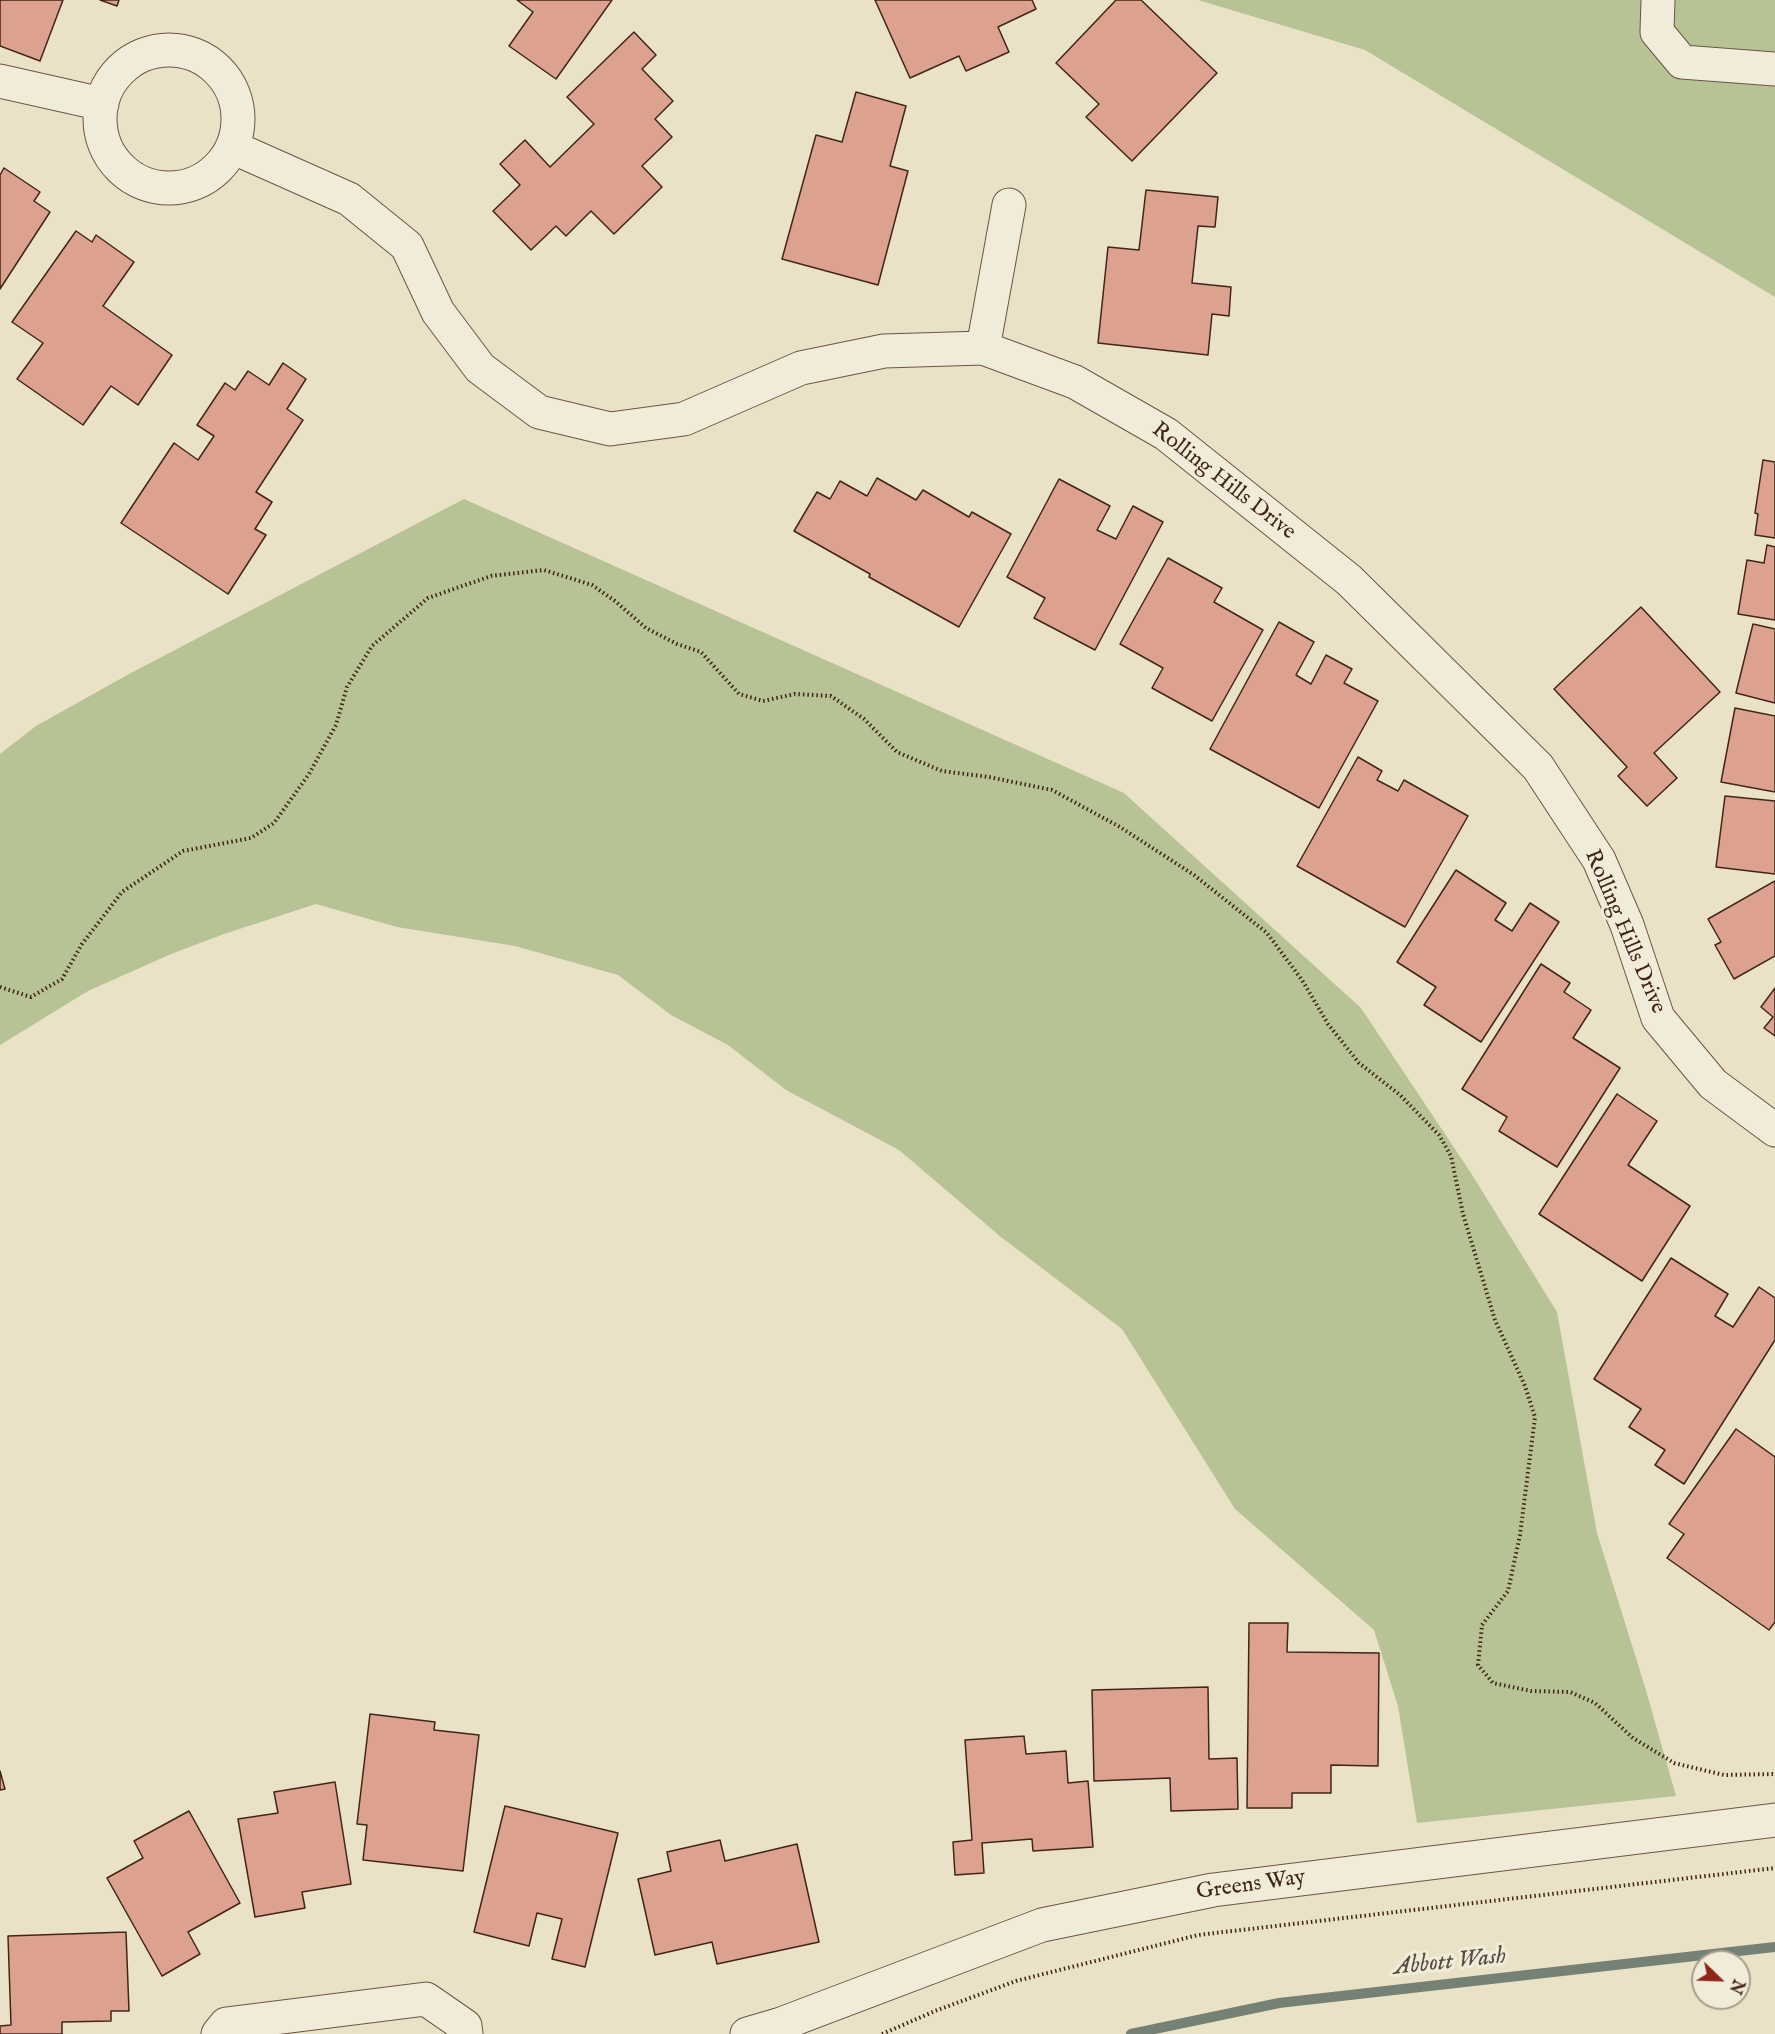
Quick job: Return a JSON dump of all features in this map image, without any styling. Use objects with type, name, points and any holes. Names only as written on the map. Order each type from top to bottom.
[{"type":"street","points":[[1658,0],[1657,32],[1682,62],[1775,69]]},
{"type":"street","points":[[168,49],[190,52],[211,63],[227,80],[236,101],[238,124],[232,147],[220,166],[202,180],[181,187],[159,187],[137,180],[119,167],[106,148],[100,126],[102,104],[110,83],[125,65],[145,53],[168,49]]},
{"type":"street","points":[[0,81],[102,104]]},
{"type":"street","name":"Rolling Hills Drive","points":[[232,147],[349,200],[408,246],[438,312],[480,368],[539,412],[610,429],[684,419],[801,368],[884,351],[983,348],[1076,382],[1166,434],[1357,588],[1538,767],[1599,860],[1627,925],[1658,1018],[1713,1084],[1775,1130]]},
{"type":"street","points":[[983,348],[1009,205]]},
{"type":"street","name":"Greens Way","points":[[747,2034],[781,2024],[1042,1925],[1213,1890],[1775,1820]]},
{"type":"street","points":[[218,2034],[226,2024],[426,1999],[465,2026],[466,2034]]},
{"type":"path","points":[[0,987],[31,997],[42,991],[62,979],[82,944],[122,892],[183,851],[251,838],[274,824],[315,764],[336,725],[347,687],[372,646],[428,598],[491,576],[544,570],[592,585],[615,601],[646,628],[677,644],[701,652],[739,694],[763,701],[795,694],[831,696],[864,719],[897,752],[942,771],[989,777],[1052,790],[1120,827],[1194,875],[1267,933],[1302,980],[1328,1024],[1359,1063],[1400,1095],[1439,1135],[1452,1156],[1463,1214],[1496,1320],[1525,1386],[1535,1417],[1520,1535],[1508,1591],[1482,1625],[1478,1665],[1493,1683],[1531,1691],[1570,1692],[1595,1703],[1633,1738],[1674,1763],[1724,1775],[1775,1774]]},
{"type":"path","points":[[882,2034],[935,2011],[1016,1981],[1198,1935],[1775,1868]]},
{"type":"green space","points":[[1198,0],[1775,0],[1775,297],[1365,50]]},
{"type":"green space","points":[[464,499],[1124,793],[1361,1008],[1471,1173],[1557,1312],[1597,1533],[1676,1796],[1417,1823],[1398,1706],[1374,1630],[1235,1509],[1122,1329],[1001,1237],[899,1150],[786,1090],[728,1045],[671,1015],[618,975],[515,946],[397,927],[316,904],[171,954],[88,991],[0,1045],[0,754],[36,726],[129,674]]},
{"type":"building","points":[[0,0],[63,0],[40,61],[0,46]]},
{"type":"building","points":[[100,0],[119,0],[117,6]]},
{"type":"building","points":[[517,0],[612,0],[556,79],[509,46],[533,12]]},
{"type":"building","points":[[875,0],[1032,0],[1036,9],[998,27],[1009,52],[966,71],[959,56],[910,78]]},
{"type":"building","points":[[1116,0],[1141,0],[1217,73],[1132,161],[1086,117],[1099,104],[1056,63]]},
{"type":"building","points":[[634,32],[656,55],[642,69],[673,101],[655,119],[672,137],[642,166],[662,187],[614,234],[591,211],[566,236],[556,226],[531,250],[493,211],[520,185],[500,164],[525,140],[550,167],[594,124],[567,97]]},
{"type":"building","points":[[856,92],[906,106],[890,166],[908,171],[878,285],[782,259],[816,135],[842,142]]},
{"type":"building","points":[[4,168],[40,192],[34,201],[50,212],[0,289],[0,175]]},
{"type":"building","points":[[1146,190],[1218,197],[1215,227],[1198,226],[1192,283],[1231,287],[1229,316],[1212,314],[1208,355],[1098,343],[1108,247],[1139,250]]},
{"type":"building","points":[[76,231],[92,242],[96,235],[134,262],[103,306],[172,355],[138,405],[111,386],[83,425],[17,379],[43,343],[12,322]]},
{"type":"building","points":[[283,363],[306,379],[287,409],[303,420],[256,492],[272,502],[255,529],[266,535],[228,594],[121,523],[174,443],[198,460],[214,436],[197,425],[225,383],[235,390],[248,371],[269,385]]},
{"type":"building","points":[[1763,460],[1775,462],[1775,538],[1755,535],[1758,514],[1755,513]]},
{"type":"building","points":[[877,478],[916,500],[923,490],[969,517],[972,512],[1011,534],[959,627],[869,577],[870,574],[794,531],[817,492],[830,499],[840,481],[867,496]]},
{"type":"building","points":[[1059,479],[1110,506],[1097,530],[1116,539],[1133,506],[1163,522],[1095,650],[1034,618],[1045,598],[1007,577]]},
{"type":"building","points":[[1767,545],[1775,547],[1775,620],[1738,614],[1747,560],[1764,563]]},
{"type":"building","points":[[1168,558],[1222,588],[1214,602],[1263,630],[1212,721],[1152,688],[1163,668],[1120,644]]},
{"type":"building","points":[[1641,607],[1720,692],[1654,753],[1677,778],[1647,806],[1618,776],[1627,767],[1554,689]]},
{"type":"building","points":[[1279,622],[1314,642],[1296,675],[1311,684],[1326,655],[1352,669],[1344,683],[1378,701],[1319,808],[1210,749]]},
{"type":"building","points":[[1753,624],[1775,629],[1775,703],[1736,693]]},
{"type":"building","points":[[1735,708],[1775,716],[1775,792],[1721,782]]},
{"type":"building","points":[[1358,757],[1382,771],[1377,780],[1398,791],[1404,780],[1468,816],[1405,927],[1297,866]]},
{"type":"building","points":[[1725,796],[1775,801],[1775,874],[1716,867]]},
{"type":"building","points":[[1456,870],[1506,903],[1495,920],[1512,931],[1530,903],[1559,922],[1481,1042],[1424,1005],[1436,987],[1397,962]]},
{"type":"building","points":[[1775,881],[1775,956],[1734,979],[1715,945],[1721,942],[1708,919]]},
{"type":"building","points":[[1541,964],[1570,983],[1564,992],[1591,1010],[1573,1038],[1620,1068],[1557,1167],[1499,1131],[1507,1117],[1462,1089]]},
{"type":"building","points":[[1775,988],[1775,1036],[1764,1028],[1773,1017],[1761,1007]]},
{"type":"building","points":[[1617,1094],[1657,1121],[1628,1165],[1690,1206],[1642,1281],[1539,1214]]},
{"type":"building","points":[[1671,1258],[1728,1294],[1715,1316],[1733,1327],[1759,1287],[1775,1298],[1775,1340],[1684,1484],[1655,1465],[1665,1450],[1629,1427],[1641,1409],[1594,1379]]},
{"type":"building","points":[[1736,1429],[1775,1457],[1775,1622],[1769,1630],[1667,1558],[1684,1534],[1669,1524]]},
{"type":"building","points":[[1249,1623],[1288,1623],[1287,1652],[1379,1653],[1378,1766],[1331,1765],[1331,1793],[1292,1793],[1292,1808],[1247,1808]]},
{"type":"building","points":[[1208,1687],[1209,1759],[1237,1758],[1238,1809],[1171,1811],[1170,1778],[1094,1781],[1092,1690]]},
{"type":"building","points":[[370,1714],[435,1722],[434,1730],[479,1735],[463,1871],[363,1860],[367,1825],[357,1824]]},
{"type":"building","points":[[1024,1736],[1026,1754],[1066,1751],[1068,1783],[1088,1781],[1093,1847],[1033,1851],[1032,1839],[982,1843],[984,1873],[955,1875],[953,1842],[972,1840],[965,1740]]},
{"type":"building","points":[[0,1771],[5,1789],[0,1790]]},
{"type":"building","points":[[335,1782],[351,1884],[302,1892],[305,1908],[255,1917],[238,1819],[278,1813],[274,1792]]},
{"type":"building","points":[[505,1806],[618,1833],[585,1967],[552,1959],[562,1919],[537,1913],[529,1946],[474,1932]]},
{"type":"building","points":[[189,1811],[240,1903],[188,1932],[200,1954],[162,1976],[107,1878],[143,1858],[134,1841]]},
{"type":"building","points":[[720,1840],[725,1861],[797,1844],[819,1942],[717,1964],[712,1942],[655,1955],[638,1879],[671,1871],[667,1852]]},
{"type":"building","points":[[126,1932],[129,2011],[111,2011],[111,2021],[62,2022],[62,2034],[0,2034],[0,2026],[11,2025],[8,1936]]},
{"type":"waterway","name":"Abbott Wash","points":[[1131,2034],[1279,2003],[1775,1947]]}]
